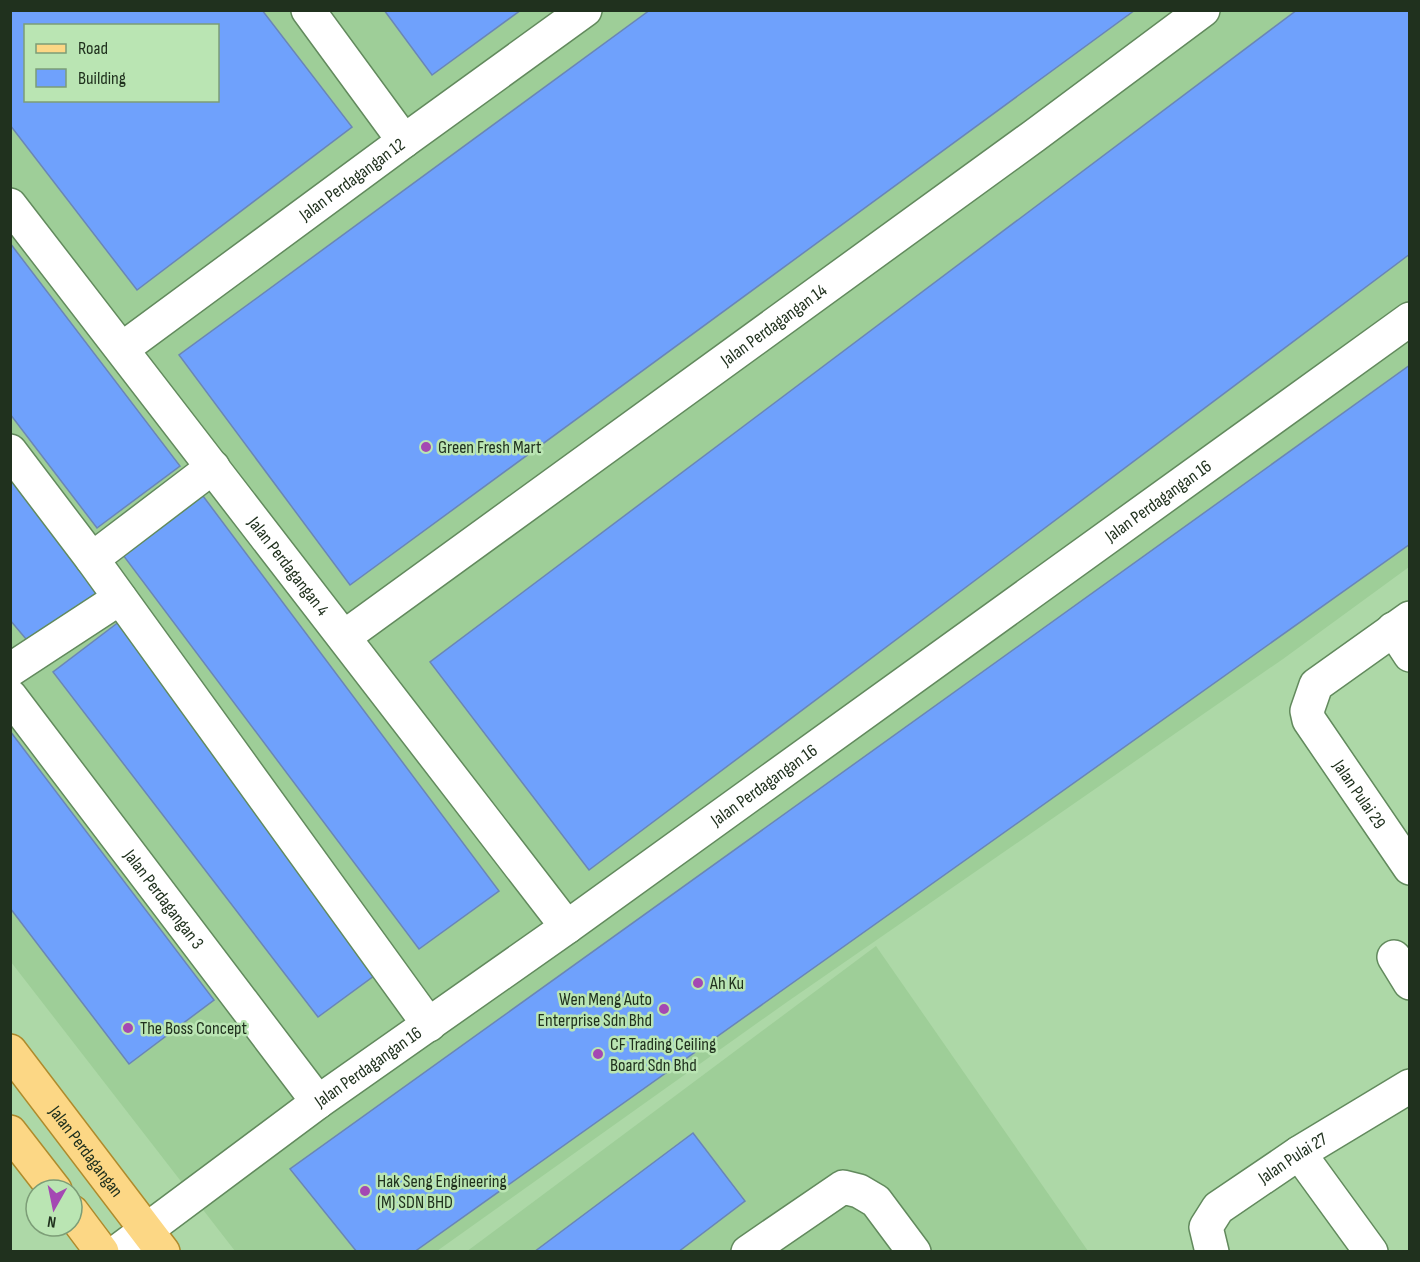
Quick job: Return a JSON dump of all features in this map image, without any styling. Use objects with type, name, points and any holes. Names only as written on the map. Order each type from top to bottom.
[{"type":"main road","name":"Jalan Perdagangan","points":[[10,1051],[155,1240]]},
{"type":"main road","points":[[10,1132],[46,1178]]},
{"type":"main road","points":[[84,1228],[102,1251]]},
{"type":"street","points":[[308,10],[404,141]]},
{"type":"street","name":"Jalan Perdagangan 12","points":[[122,348],[585,10]]},
{"type":"street","name":"Jalan Perdagangan 14","points":[[344,637],[1024,143],[1203,10]]},
{"type":"street","name":"Jalan Perdagangan 4","points":[[10,205],[567,927]]},
{"type":"street","name":"Jalan Perdagangan 16","points":[[117,1251],[155,1240],[318,1102],[567,927],[1410,319]]},
{"type":"street","points":[[10,451],[92,559],[429,1025]]},
{"type":"street","points":[[92,559],[213,467]]},
{"type":"street","points":[[10,670],[120,598]]},
{"type":"street","name":"Jalan Pulai 29","points":[[1404,634],[1316,685],[1307,711],[1309,720],[1410,868]]},
{"type":"street","name":"Jalan Perdagangan 3","points":[[10,696],[318,1102]]},
{"type":"street","name":"Jalan Pulai 27","points":[[1212,1251],[1206,1227],[1218,1208],[1299,1153],[1408,1090]]},
{"type":"street","points":[[1299,1153],[1371,1251]]},
{"type":"street","points":[[759,1248],[843,1187],[860,1191],[876,1201],[914,1251]]},
{"type":"shaded area","points":[[11,11],[1409,11],[1409,567],[1283,659],[787,1002],[437,1251],[235,1251],[11,962]]},
{"type":"shaded area","points":[[876,946],[1088,1251],[466,1252]]},
{"type":"building","points":[[10,10],[262,10],[352,127],[137,290],[10,125]]},
{"type":"building","points":[[384,10],[521,10],[432,75]]},
{"type":"building","points":[[650,10],[1135,10],[350,585],[179,355]]},
{"type":"building","points":[[1297,10],[1410,10],[1410,254],[589,870],[430,662]]},
{"type":"building","points":[[10,243],[180,466],[97,528],[10,414]]},
{"type":"building","points":[[1410,365],[1410,544],[414,1252],[357,1252],[290,1169]]},
{"type":"building","points":[[10,467],[105,587],[31,645],[10,620]]},
{"type":"building","points":[[203,496],[499,891],[419,949],[123,555]]},
{"type":"building","points":[[128,615],[382,970],[318,1017],[53,672]]},
{"type":"building","points":[[10,731],[214,1000],[129,1064],[10,908]]},
{"type":"building","points":[[693,1133],[745,1201],[678,1252],[534,1252]]},
{"type":"place","name":"Green Fresh Mart","points":[[426,447]]},
{"type":"place","name":"Ah Ku","points":[[698,983]]},
{"type":"place","name":"Wen Meng Auto Enterprise Sdn Bhd","points":[[664,1009]]},
{"type":"place","name":"The Boss Concept","points":[[128,1028]]},
{"type":"place","name":"CF Trading Ceiling Board Sdn Bhd","points":[[598,1054]]},
{"type":"place","name":"Hak Seng Engineering (M) SDN BHD","points":[[365,1191]]}]
